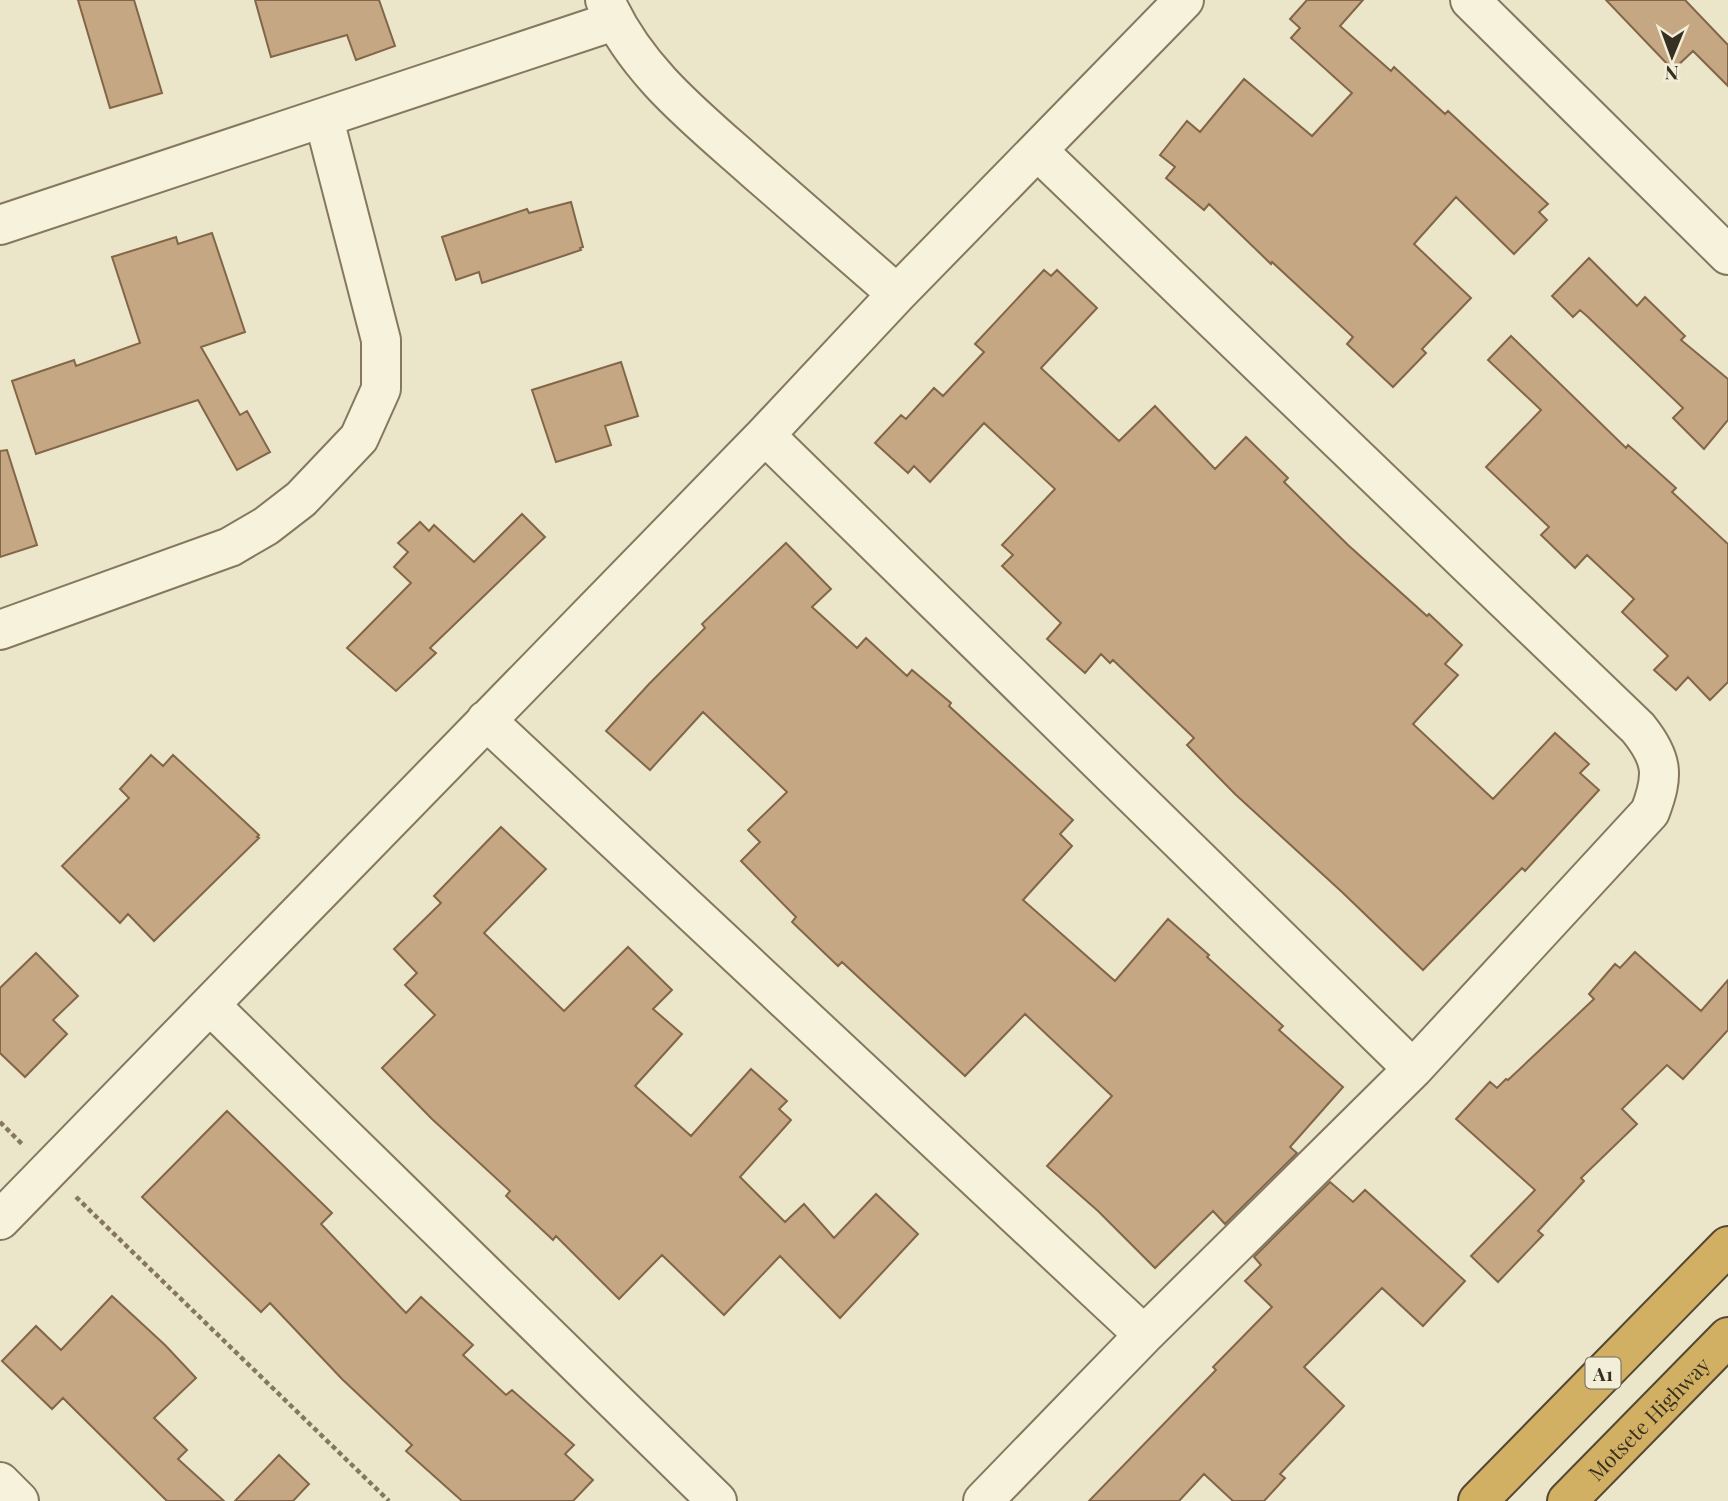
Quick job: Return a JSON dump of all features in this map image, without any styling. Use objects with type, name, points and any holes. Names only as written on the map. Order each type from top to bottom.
[{"type":"highway","name":"A1","points":[[1478,1501],[1728,1246]]},
{"type":"highway","name":"Motsete Highway","points":[[1567,1501],[1728,1336]]},
{"type":"street","points":[[0,1220],[211,1006],[1184,0]]},
{"type":"street","points":[[1470,0],[1728,254]]},
{"type":"street","points":[[0,225],[324,119],[609,10],[639,58],[673,97],[897,295]]},
{"type":"street","points":[[0,630],[230,547],[266,526],[300,499],[359,438],[381,389],[381,340],[324,119]]},
{"type":"street","points":[[983,1501],[1144,1335],[1413,1069],[1650,812],[1659,788],[1659,765],[1653,747],[1638,728],[1038,151]]},
{"type":"street","points":[[765,435],[1413,1069]]},
{"type":"street","points":[[486,720],[1144,1335]]},
{"type":"street","points":[[211,1006],[717,1501]]},
{"type":"street","points":[[0,1482],[19,1501]]},
{"type":"path","points":[[0,1122],[389,1501]]},
{"type":"building","points":[[78,0],[134,0],[162,93],[110,108]]},
{"type":"building","points":[[255,0],[379,0],[395,46],[356,60],[347,35],[271,57]]},
{"type":"building","points":[[1307,0],[1363,0],[1340,26],[1391,71],[1394,67],[1445,114],[1448,111],[1548,204],[1539,212],[1547,220],[1514,254],[1456,197],[1414,244],[1471,298],[1422,349],[1426,353],[1393,387],[1347,344],[1353,337],[1272,262],[1271,264],[1209,204],[1204,210],[1166,178],[1175,167],[1160,155],[1187,121],[1200,132],[1244,79],[1312,136],[1352,93],[1291,38],[1300,28],[1290,19]]},
{"type":"building","points":[[1606,0],[1685,0],[1728,45],[1728,86],[1693,51],[1673,70]]},
{"type":"building","points":[[571,202],[583,247],[581,250],[482,283],[479,272],[456,280],[442,237],[527,209],[529,213]]},
{"type":"building","points":[[212,233],[245,332],[201,347],[240,415],[247,411],[270,452],[237,470],[198,400],[36,454],[12,381],[74,360],[76,366],[140,343],[112,257],[176,237],[178,244]]},
{"type":"building","points":[[1589,258],[1637,306],[1645,297],[1685,336],[1681,340],[1728,379],[1728,420],[1704,449],[1673,418],[1683,408],[1580,310],[1573,317],[1552,296]]},
{"type":"building","points":[[1044,270],[1051,276],[1057,270],[1097,308],[1041,368],[1119,441],[1155,406],[1215,469],[1246,437],[1288,478],[1284,482],[1348,545],[1462,645],[1445,664],[1458,675],[1413,724],[1493,799],[1555,733],[1589,764],[1580,773],[1599,790],[1525,871],[1522,868],[1423,970],[1235,794],[1187,745],[1194,738],[1113,660],[1110,663],[1101,654],[1085,673],[1047,639],[1061,623],[1002,566],[1013,555],[1002,545],[1055,489],[984,423],[930,482],[914,466],[908,473],[875,443],[901,415],[906,419],[934,388],[943,396],[984,352],[975,344]]},
{"type":"building","points":[[1511,336],[1626,448],[1628,445],[1676,488],[1672,492],[1728,544],[1728,682],[1710,700],[1688,677],[1676,690],[1654,670],[1668,656],[1622,612],[1634,599],[1587,555],[1575,568],[1541,535],[1549,527],[1486,467],[1541,410],[1488,360]]},
{"type":"building","points":[[621,362],[638,416],[605,426],[611,445],[556,462],[532,390]]},
{"type":"building","points":[[7,450],[37,545],[0,557],[0,451]]},
{"type":"building","points":[[522,514],[545,537],[430,648],[436,653],[396,691],[347,648],[411,583],[394,567],[408,552],[398,543],[420,522],[429,531],[434,525],[474,562]]},
{"type":"building","points":[[786,543],[831,589],[812,607],[857,648],[866,638],[907,676],[912,670],[951,703],[949,706],[1073,820],[1060,834],[1072,846],[1023,900],[1115,981],[1168,919],[1283,1026],[1279,1030],[1343,1087],[1290,1147],[1297,1153],[1225,1224],[1213,1211],[1155,1268],[1098,1211],[1047,1166],[1112,1096],[1025,1014],[965,1076],[842,962],[838,966],[792,922],[796,917],[741,861],[760,842],[748,830],[787,792],[703,712],[650,770],[606,731],[705,628],[702,624]]},
{"type":"building","points":[[151,755],[163,766],[173,755],[259,835],[259,838],[154,941],[128,914],[120,923],[62,866],[129,798],[120,789]]},
{"type":"building","points":[[501,827],[546,869],[484,933],[564,1011],[628,947],[672,990],[653,1009],[682,1034],[635,1086],[691,1136],[751,1069],[787,1101],[779,1109],[791,1120],[740,1177],[785,1222],[804,1204],[834,1238],[876,1194],[918,1234],[840,1318],[780,1256],[724,1315],[662,1255],[619,1299],[556,1236],[553,1240],[506,1196],[510,1191],[432,1119],[382,1068],[435,1015],[405,985],[417,973],[394,949],[441,903],[434,896]]},
{"type":"building","points":[[1635,952],[1701,1011],[1728,980],[1728,1030],[1683,1079],[1667,1065],[1622,1109],[1637,1124],[1581,1178],[1584,1181],[1538,1231],[1543,1235],[1498,1282],[1471,1256],[1535,1190],[1456,1119],[1490,1082],[1497,1088],[1508,1080],[1594,999],[1589,994],[1615,964],[1620,968]]},
{"type":"building","points":[[36,953],[78,996],[53,1020],[67,1034],[25,1077],[0,1053],[0,988]]},
{"type":"building","points":[[227,1111],[332,1213],[321,1224],[406,1313],[421,1297],[473,1345],[463,1355],[506,1395],[512,1390],[574,1445],[565,1454],[593,1480],[573,1501],[462,1501],[406,1451],[412,1445],[342,1379],[270,1303],[261,1312],[142,1197]]},
{"type":"building","points":[[1330,1182],[1353,1202],[1365,1190],[1465,1281],[1423,1326],[1382,1288],[1304,1367],[1344,1406],[1280,1474],[1285,1478],[1264,1501],[1233,1501],[1204,1474],[1179,1501],[1089,1501],[1216,1370],[1213,1367],[1272,1307],[1245,1281],[1261,1265],[1254,1257]]},
{"type":"building","points":[[112,1296],[196,1378],[154,1418],[187,1450],[178,1459],[224,1501],[167,1501],[63,1398],[52,1409],[2,1361],[36,1326],[61,1350]]},
{"type":"building","points":[[279,1455],[309,1484],[293,1501],[235,1501]]}]
